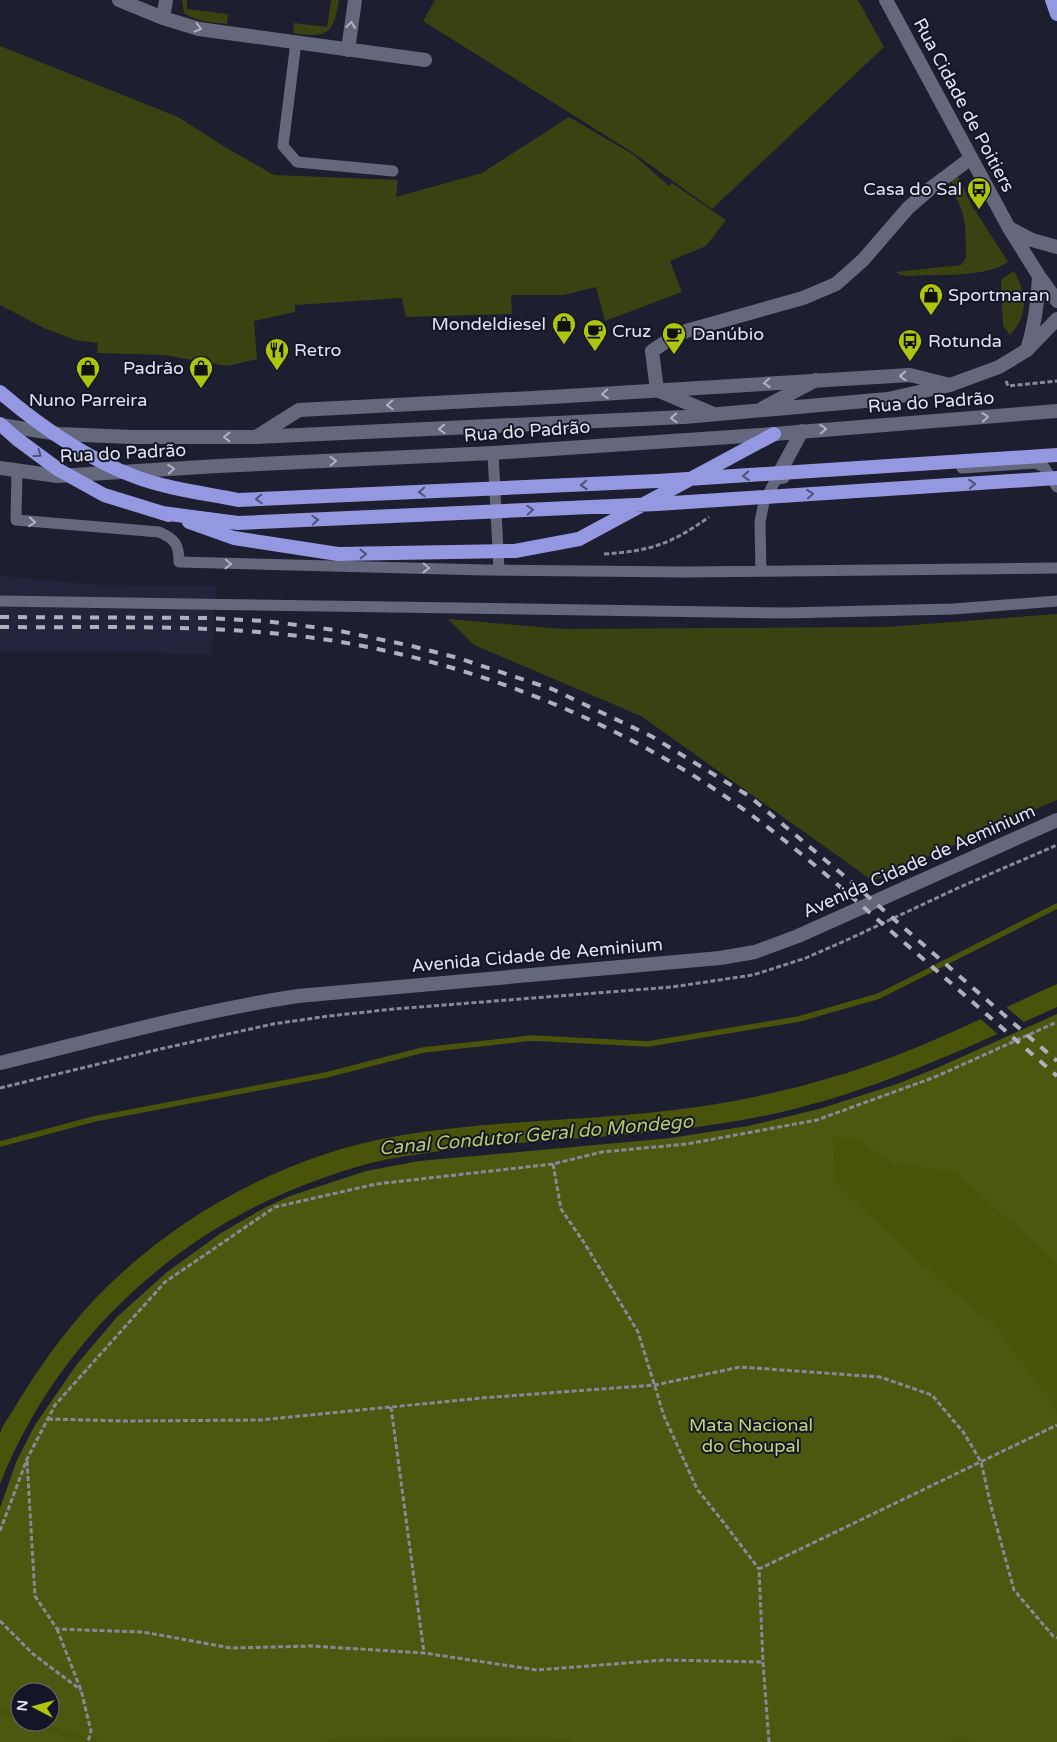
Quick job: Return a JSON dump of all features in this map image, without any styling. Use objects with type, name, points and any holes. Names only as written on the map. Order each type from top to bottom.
[{"type":"highway","points":[[1052,0],[1057,14]]},
{"type":"highway","points":[[0,392],[32,419],[75,449],[107,465],[137,478],[238,500],[657,482],[1057,455]]},
{"type":"highway","points":[[0,425],[59,470],[104,495],[234,538],[338,554],[515,551],[579,539],[774,434]]},
{"type":"highway","points":[[162,513],[248,523],[657,504],[1057,478]]},
{"type":"street","points":[[119,0],[199,30],[425,60]]},
{"type":"street","points":[[163,18],[166,0]]},
{"type":"street","points":[[348,50],[355,0]]},
{"type":"street","name":"Rua Cidade de Poitiers","points":[[886,0],[1009,228],[1057,301]]},
{"type":"street","points":[[714,415],[657,390],[652,351],[686,331],[803,298],[836,284],[863,260],[908,208],[971,158]]},
{"type":"street","points":[[1009,228],[1032,240],[1057,247]]},
{"type":"street","points":[[1027,350],[1034,325],[1039,276]]},
{"type":"street","name":"Rua do Padrão","points":[[0,425],[59,434],[256,437],[552,425],[714,415],[888,399],[950,385],[999,367],[1027,350],[1057,319]]},
{"type":"street","name":"Rua do Padrão","points":[[256,437],[299,410],[910,375],[950,385]]},
{"type":"street","points":[[757,411],[816,380]]},
{"type":"street","name":"Rua do Padrão","points":[[0,468],[57,476],[493,453],[774,434],[1057,411]]},
{"type":"street","points":[[776,479],[802,431]]},
{"type":"street","name":"Avenida Cidade de Aeminium","points":[[0,1063],[197,1014],[279,998],[720,958],[755,952],[798,936],[1057,820]]},
{"type":"lane","points":[[296,42],[283,146],[297,162],[393,171]]},
{"type":"lane","points":[[493,453],[498,570]]},
{"type":"lane","points":[[761,571],[760,522],[764,502],[776,479],[1036,463],[1044,467],[1057,487]]},
{"type":"lane","points":[[17,471],[16,520],[160,532],[173,538],[179,551],[179,562],[498,570],[761,571],[1057,568]]},
{"type":"lane","points":[[0,601],[786,612],[953,608],[1057,601]]},
{"type":"path","points":[[999,367],[1008,386],[1057,381]]},
{"type":"path","points":[[0,1530],[27,1459],[55,1406],[165,1282],[275,1207],[376,1184],[553,1164],[602,1152],[687,1144],[817,1120],[935,1077],[1057,1022]]},
{"type":"path","points":[[553,1164],[561,1209],[585,1244],[638,1332],[664,1416],[697,1489],[759,1569],[769,1742]]},
{"type":"path","points":[[48,1419],[125,1421],[261,1420],[481,1398],[655,1385],[740,1367],[880,1376],[932,1395],[964,1433],[981,1462],[1014,1590],[1053,1636],[1057,1638]]},
{"type":"path","points":[[391,1407],[424,1653]]},
{"type":"path","points":[[759,1569],[1057,1425]]},
{"type":"path","points":[[27,1459],[35,1596],[57,1629],[81,1690],[90,1731],[88,1742]]},
{"type":"path","points":[[0,1621],[33,1654],[81,1690]]},
{"type":"path","points":[[57,1629],[143,1632],[231,1648],[311,1646],[424,1653],[537,1670],[664,1660],[763,1662]]},
{"type":"shaded area","points":[[182,0],[187,0],[187,9],[228,14],[227,24],[204,21],[189,16],[184,13]]},
{"type":"shaded area","points":[[331,0],[339,0],[334,21],[326,32],[313,35],[293,33],[294,23],[327,27]]},
{"type":"shaded area","points":[[435,0],[858,0],[884,47],[712,209],[635,154],[423,21]]},
{"type":"shaded area","points":[[0,46],[178,117],[274,175],[398,180],[396,197],[482,173],[569,117],[634,155],[669,186],[672,183],[726,220],[706,246],[670,261],[682,292],[605,321],[596,287],[564,295],[511,295],[512,314],[406,317],[402,298],[295,305],[295,312],[254,321],[257,359],[227,366],[164,355],[97,353],[98,343],[75,340],[44,328],[0,305]]},
{"type":"shaded area","points":[[957,174],[971,204],[1008,262],[987,271],[974,273],[901,275],[896,272],[961,265],[966,258],[964,217],[954,195],[956,193],[950,178]]},
{"type":"shaded area","points":[[1014,271],[1022,288],[1024,304],[1020,319],[1010,335],[1003,326],[1001,282],[1003,278]]},
{"type":"shaded area","points":[[0,576],[102,585],[216,586],[212,655],[102,651],[0,651]]},
{"type":"shaded area","points":[[1057,614],[1057,800],[873,881],[641,716],[474,645],[448,619],[563,629],[886,627]]},
{"type":"green space","name":"Mata Nacional do Choupal","points":[[1057,1014],[1057,1742],[0,1742],[0,1508],[17,1460],[35,1425],[77,1364],[117,1317],[167,1272],[221,1233],[264,1208],[290,1196],[366,1171],[419,1161],[671,1138],[748,1126],[819,1109],[897,1084]]},
{"type":"water","name":"Canal Condutor Geral do Mondego","points":[[1057,984],[1057,1007],[946,1057],[832,1099],[753,1118],[709,1125],[664,1131],[484,1146],[394,1158],[340,1172],[270,1200],[219,1227],[172,1259],[128,1296],[89,1337],[54,1382],[24,1432],[0,1484],[0,1434],[2,1428],[39,1369],[69,1329],[100,1293],[136,1260],[175,1230],[216,1204],[260,1180],[305,1161],[351,1146],[397,1136],[481,1125],[650,1113],[734,1101],[787,1090],[839,1075],[896,1055],[943,1036]]},
{"type":"water","points":[[833,1136],[855,1138],[893,1163],[955,1172],[1034,1241],[1057,1264],[1057,1413],[1047,1396],[995,1326],[930,1271],[835,1184]]},
{"type":"pier","points":[[1004,1005],[1026,1024],[1000,1036],[978,1017]]},
{"type":"waterway","points":[[0,1144],[94,1119],[326,1075],[423,1050],[532,1038],[648,1044],[799,1019],[879,996],[1057,906]]},
{"type":"waterway","points":[[0,1710],[10,1714]]},
{"type":"waterway","points":[[60,1732],[95,1742]]},
{"type":"waterway","points":[[328,1742],[439,1740],[570,1742]]},
{"type":"waterway","points":[[954,1742],[971,1742]]},
{"type":"railway","points":[[0,617],[207,618],[297,625],[335,630],[412,646],[458,658],[552,689],[651,736],[749,796],[849,880],[1057,1061]]},
{"type":"railway","points":[[0,627],[214,629],[299,636],[341,642],[389,651],[483,677],[574,712],[660,756],[702,781],[750,814],[841,888],[1057,1076]]},
{"type":"place","name":"Casa do Sal","points":[[979,210]]},
{"type":"place","name":"Sportmaran","points":[[931,316]]},
{"type":"place","name":"Mondeldiesel","points":[[564,345]]},
{"type":"place","name":"Cruz","points":[[595,352]]},
{"type":"place","name":"Danúbio","points":[[674,355]]},
{"type":"place","name":"Rotunda","points":[[910,362]]},
{"type":"place","name":"Retro","points":[[277,371]]},
{"type":"place","name":"Nuno Parreira","points":[[88,389]]},
{"type":"place","name":"Padrão","points":[[201,389]]}]
